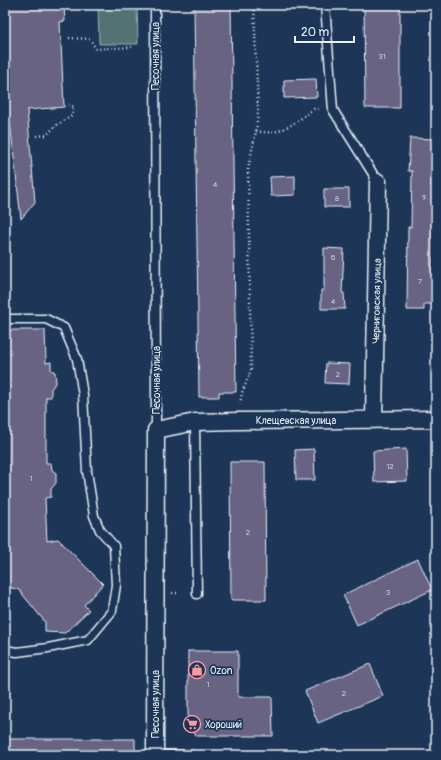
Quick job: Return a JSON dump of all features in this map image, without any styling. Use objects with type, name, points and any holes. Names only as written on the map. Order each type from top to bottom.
[{"type":"street","name":"Черниговская улица","points":[[374,420],[378,182]]},
{"type":"street","name":"Клещевская улица","points":[[156,430],[195,422],[238,420],[436,419]]},
{"type":"street","name":"Песочная улица","points":[[155,755],[156,430]]},
{"type":"lane","name":"Песочная улица","points":[[155,5],[156,430]]},
{"type":"lane","points":[[325,5],[333,110],[378,182]]},
{"type":"lane","points":[[5,319],[46,319],[64,328],[77,359],[83,395],[87,471],[94,516],[100,530],[114,546],[116,585],[112,612],[88,640],[48,648],[17,652],[5,650]]},
{"type":"lane","points":[[195,422],[197,594]]},
{"type":"lane","points":[[165,755],[192,755]]},
{"type":"path","points":[[238,420],[242,393],[251,370],[248,169],[258,112],[254,5]]},
{"type":"path","points":[[69,38],[90,38],[96,49],[132,47]]},
{"type":"path","points":[[37,136],[47,135],[55,126],[72,116],[74,107],[69,105]]},
{"type":"path","points":[[256,130],[267,133],[279,131],[314,109],[333,110]]},
{"type":"green space","points":[[98,5],[137,5],[138,44],[99,44]]},
{"type":"building","points":[[5,5],[64,5],[65,21],[60,22],[64,107],[27,110],[35,202],[21,219],[5,78]]},
{"type":"building","points":[[194,5],[231,5],[236,392],[219,392],[219,397],[199,397]]},
{"type":"building","points":[[364,5],[400,5],[400,108],[365,108]]},
{"type":"building","points":[[316,79],[317,97],[284,98],[284,80]]},
{"type":"building","points":[[410,138],[434,139],[431,186],[436,186],[436,258],[433,258],[433,304],[424,304],[424,310],[407,310],[408,227],[411,227],[412,171],[408,171]]},
{"type":"building","points":[[295,176],[295,195],[271,196],[270,177]]},
{"type":"building","points":[[324,189],[349,189],[349,207],[324,207]]},
{"type":"building","points":[[324,248],[344,249],[342,293],[344,293],[345,309],[321,309],[321,290],[324,290]]},
{"type":"building","points":[[5,330],[45,330],[46,363],[51,362],[51,370],[55,372],[56,382],[51,389],[51,397],[46,397],[46,463],[51,463],[52,470],[56,473],[56,483],[51,489],[51,497],[45,498],[47,541],[58,539],[103,584],[84,605],[89,610],[65,633],[45,632],[45,622],[19,590],[5,586]]},
{"type":"building","points":[[326,363],[350,364],[349,384],[325,383]]},
{"type":"building","points":[[314,449],[315,480],[296,480],[295,450]]},
{"type":"building","points":[[406,449],[407,481],[374,482],[373,451]]},
{"type":"building","points":[[230,462],[265,462],[266,600],[231,600]]},
{"type":"building","points":[[418,559],[432,590],[357,625],[343,595]]},
{"type":"building","points":[[188,651],[238,651],[238,697],[272,697],[273,736],[197,736],[188,728]]},
{"type":"building","points":[[370,664],[383,696],[318,723],[305,691]]},
{"type":"building","points":[[5,739],[135,739],[135,755],[5,755]]},
{"type":"place","name":"Ozon","points":[[197,670]]},
{"type":"place","name":"Хороший","points":[[192,724]]}]
